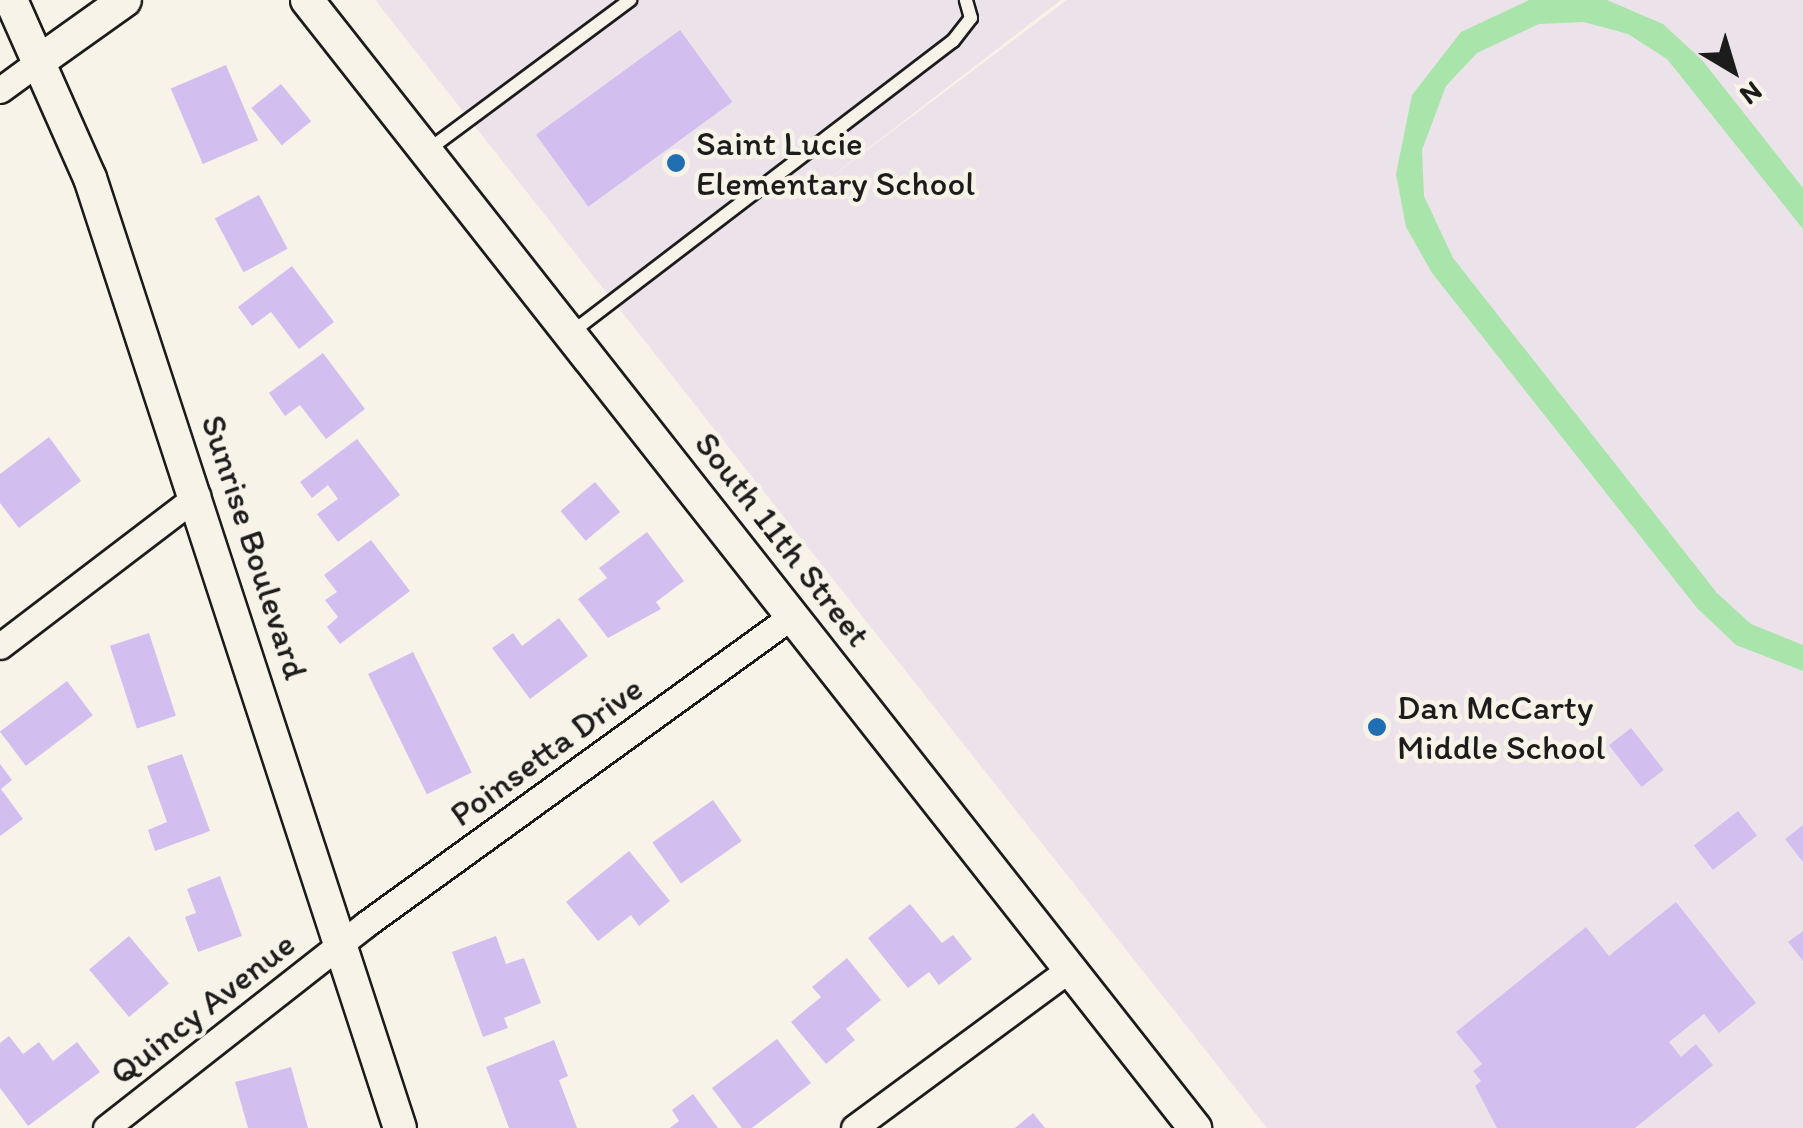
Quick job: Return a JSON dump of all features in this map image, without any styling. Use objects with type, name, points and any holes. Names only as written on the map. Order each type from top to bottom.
[{"type":"street","name":"Sunrise Boulevard","points":[[11,0],[41,60],[90,178],[400,1128]]},
{"type":"street","points":[[0,90],[125,0]]},
{"type":"street","name":"South 11th Street","points":[[307,0],[1195,1128]]},
{"type":"street","points":[[0,646],[196,496]]},
{"type":"street","name":"Poinsetta Drive","points":[[342,942],[792,616]]},
{"type":"street","name":"Quincy Avenue","points":[[106,1128],[342,942]]},
{"type":"street","points":[[854,1128],[1070,969]]},
{"type":"lane","points":[[426,151],[630,0]]},
{"type":"lane","points":[[570,333],[953,41],[971,18],[966,0]]},
{"type":"shaded area","name":"Dan McCarty Middle School","points":[[375,0],[1061,0],[814,190],[1067,0],[1803,0],[1803,1128],[1267,1128]]},
{"type":"green space","points":[[1529,0],[1607,0],[1663,24],[1702,60],[1803,188],[1803,229],[1667,59],[1628,34],[1584,22],[1539,24],[1477,53],[1446,86],[1422,150],[1424,196],[1453,258],[1717,593],[1751,624],[1803,645],[1803,671],[1736,645],[1697,608],[1432,273],[1406,227],[1396,174],[1412,95],[1461,32]]},
{"type":"building","points":[[680,30],[732,102],[588,207],[536,135]]},
{"type":"building","points":[[226,65],[258,140],[203,164],[171,88]]},
{"type":"building","points":[[281,84],[311,121],[282,145],[251,108]]},
{"type":"building","points":[[259,195],[288,249],[243,272],[215,218]]},
{"type":"building","points":[[292,266],[334,322],[299,349],[271,312],[252,326],[238,307]]},
{"type":"building","points":[[323,353],[365,409],[326,439],[300,405],[285,416],[269,393]]},
{"type":"building","points":[[49,437],[81,481],[19,528],[0,503],[0,474]]},
{"type":"building","points":[[357,439],[400,495],[338,542],[317,514],[338,499],[328,485],[312,498],[300,482]]},
{"type":"building","points":[[595,482],[620,512],[586,541],[561,511]]},
{"type":"building","points":[[647,532],[684,581],[656,602],[661,609],[608,638],[578,599],[607,578],[599,568]]},
{"type":"building","points":[[371,540],[410,591],[340,644],[327,627],[338,617],[325,600],[337,592],[324,575]]},
{"type":"building","points":[[559,618],[588,656],[530,699],[492,648],[513,633],[522,646]]},
{"type":"building","points":[[149,633],[176,716],[137,728],[110,646]]},
{"type":"building","points":[[413,652],[472,772],[427,794],[368,674]]},
{"type":"building","points":[[67,681],[93,715],[26,766],[0,731]]},
{"type":"building","points":[[1631,728],[1664,770],[1642,787],[1609,745]]},
{"type":"building","points":[[182,754],[210,831],[155,851],[148,830],[167,822],[147,766]]},
{"type":"building","points":[[0,764],[12,780],[1,789],[23,819],[0,836]]},
{"type":"building","points":[[713,800],[742,841],[681,883],[652,842]]},
{"type":"building","points":[[1738,811],[1757,835],[1713,870],[1694,845]]},
{"type":"building","points":[[1803,825],[1803,862],[1785,839]]},
{"type":"building","points":[[629,851],[670,901],[639,926],[631,915],[598,941],[566,902]]},
{"type":"building","points":[[220,876],[242,936],[198,952],[185,917],[196,913],[187,889]]},
{"type":"building","points":[[1676,902],[1756,1003],[1719,1033],[1704,1014],[1669,1042],[1681,1057],[1696,1044],[1713,1065],[1635,1128],[1497,1128],[1475,1086],[1481,1081],[1473,1071],[1482,1064],[1456,1032],[1586,927],[1609,956]]},
{"type":"building","points":[[910,904],[942,943],[953,935],[972,959],[939,985],[929,972],[908,988],[868,938]]},
{"type":"building","points":[[1803,931],[1803,961],[1788,942]]},
{"type":"building","points":[[129,936],[169,983],[129,1017],[89,969]]},
{"type":"building","points":[[496,936],[506,964],[524,958],[541,1003],[504,1018],[508,1028],[483,1037],[452,952]]},
{"type":"building","points":[[847,958],[881,1000],[846,1029],[855,1040],[826,1064],[791,1022],[821,997],[812,987]]},
{"type":"building","points":[[9,1036],[23,1054],[39,1042],[53,1061],[77,1042],[100,1072],[28,1126],[0,1088],[0,1043]]},
{"type":"building","points":[[777,1039],[811,1083],[752,1128],[742,1128],[712,1088]]},
{"type":"building","points":[[554,1040],[568,1076],[559,1080],[577,1128],[509,1128],[486,1067]]},
{"type":"building","points":[[291,1067],[308,1128],[248,1128],[235,1082]]},
{"type":"building","points":[[693,1094],[718,1128],[670,1128],[679,1121],[672,1110]]},
{"type":"building","points":[[1033,1113],[1045,1128],[1015,1128]]},
{"type":"place","name":"Saint Lucie Elementary School","points":[[676,163]]},
{"type":"place","name":"Dan McCarty Middle School","points":[[1377,727]]}]
